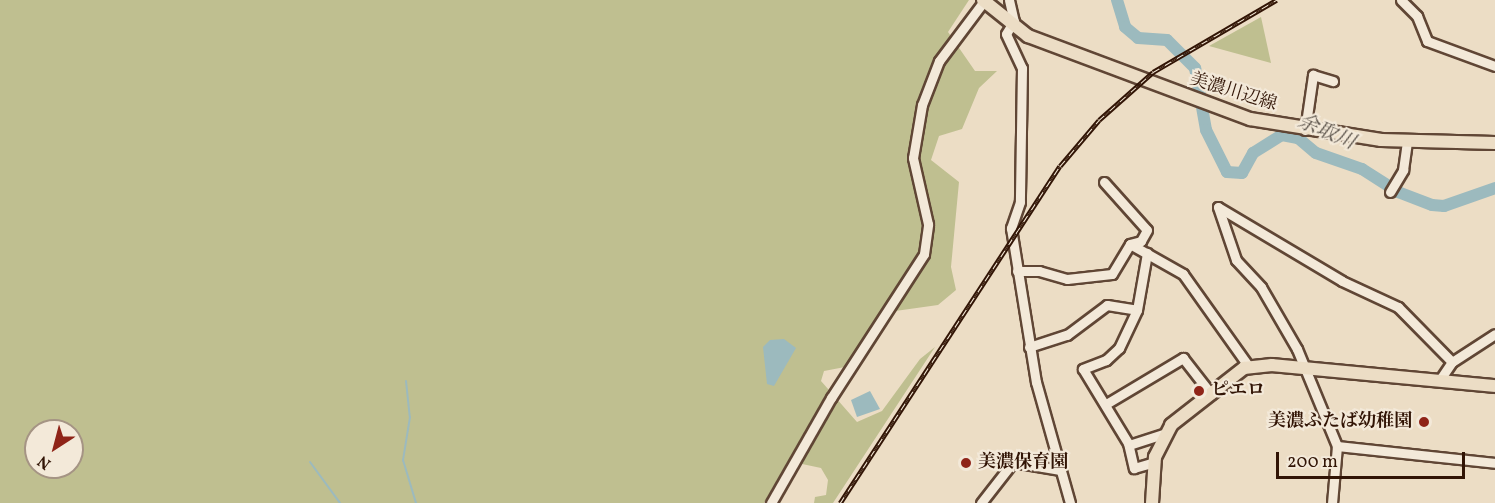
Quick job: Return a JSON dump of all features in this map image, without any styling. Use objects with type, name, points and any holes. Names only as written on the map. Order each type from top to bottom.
[{"type":"main road","name":"美濃川辺線","points":[[984,1],[1010,25],[1216,109],[1305,130],[1407,141],[1495,143]]},
{"type":"main road","points":[[1152,503],[1155,462],[1166,433],[1211,394],[1249,367],[1307,369],[1495,386]]},
{"type":"street","points":[[1009,0],[1014,21],[1006,34],[1022,69],[1020,202],[1011,228],[1029,347],[1059,470],[1070,503]]},
{"type":"street","points":[[1401,0],[1417,16],[1427,41],[1495,66]]},
{"type":"street","points":[[774,503],[778,492],[924,254],[928,224],[913,158],[922,105],[939,61],[984,1]]},
{"type":"street","points":[[1305,130],[1313,75],[1333,81]]},
{"type":"street","points":[[1393,188],[1407,159],[1407,141]]},
{"type":"street","points":[[1017,271],[1039,271],[1067,279],[1112,274],[1130,244],[1141,241],[1147,230],[1104,182]]},
{"type":"street","points":[[1332,503],[1337,446],[1307,369],[1261,287],[1236,260],[1218,207],[1342,282],[1398,308],[1452,362]]},
{"type":"street","points":[[1130,244],[1183,274],[1249,367]]},
{"type":"street","points":[[1147,253],[1137,310],[1119,348],[1106,360],[1083,369],[1129,445],[1134,468],[1155,462]]},
{"type":"street","points":[[1029,347],[1067,335],[1107,305],[1137,310]]},
{"type":"street","points":[[1439,381],[1452,362],[1495,334]]},
{"type":"street","points":[[1106,404],[1183,358],[1211,394]]},
{"type":"street","points":[[1129,445],[1166,433]]},
{"type":"street","points":[[1337,446],[1495,463]]},
{"type":"street","points":[[981,503],[1012,462],[1059,470]]},
{"type":"green space","points":[[0,0],[969,0],[948,32],[975,71],[997,71],[979,88],[962,129],[939,136],[931,160],[959,182],[951,267],[956,290],[938,305],[881,313],[845,367],[824,371],[821,381],[857,422],[882,411],[920,359],[935,347],[833,503],[814,503],[815,497],[826,495],[828,480],[821,468],[788,461],[764,503],[0,503]]},
{"type":"green space","points":[[1261,17],[1271,63],[1209,46]]},
{"type":"water","points":[[784,339],[796,348],[774,386],[767,384],[763,347],[770,340]]},
{"type":"water","points":[[870,391],[880,409],[857,417],[851,400]]},
{"type":"waterway","name":"余取川","points":[[1117,0],[1125,27],[1138,38],[1167,40],[1195,68],[1206,130],[1227,172],[1242,173],[1253,153],[1282,135],[1298,138],[1316,153],[1362,169],[1398,192],[1432,205],[1444,206],[1495,188]]},
{"type":"waterway","points":[[406,381],[410,417],[403,460],[416,503]]},
{"type":"waterway","points":[[310,462],[340,503]]},
{"type":"railway","points":[[840,503],[1060,166],[1099,120],[1153,72],[1276,0]]},
{"type":"place","name":"ピエロ","points":[[1199,391]]},
{"type":"place","name":"美濃ふたば幼稚園","points":[[1424,422]]},
{"type":"place","name":"美濃保育園","points":[[966,463]]}]
